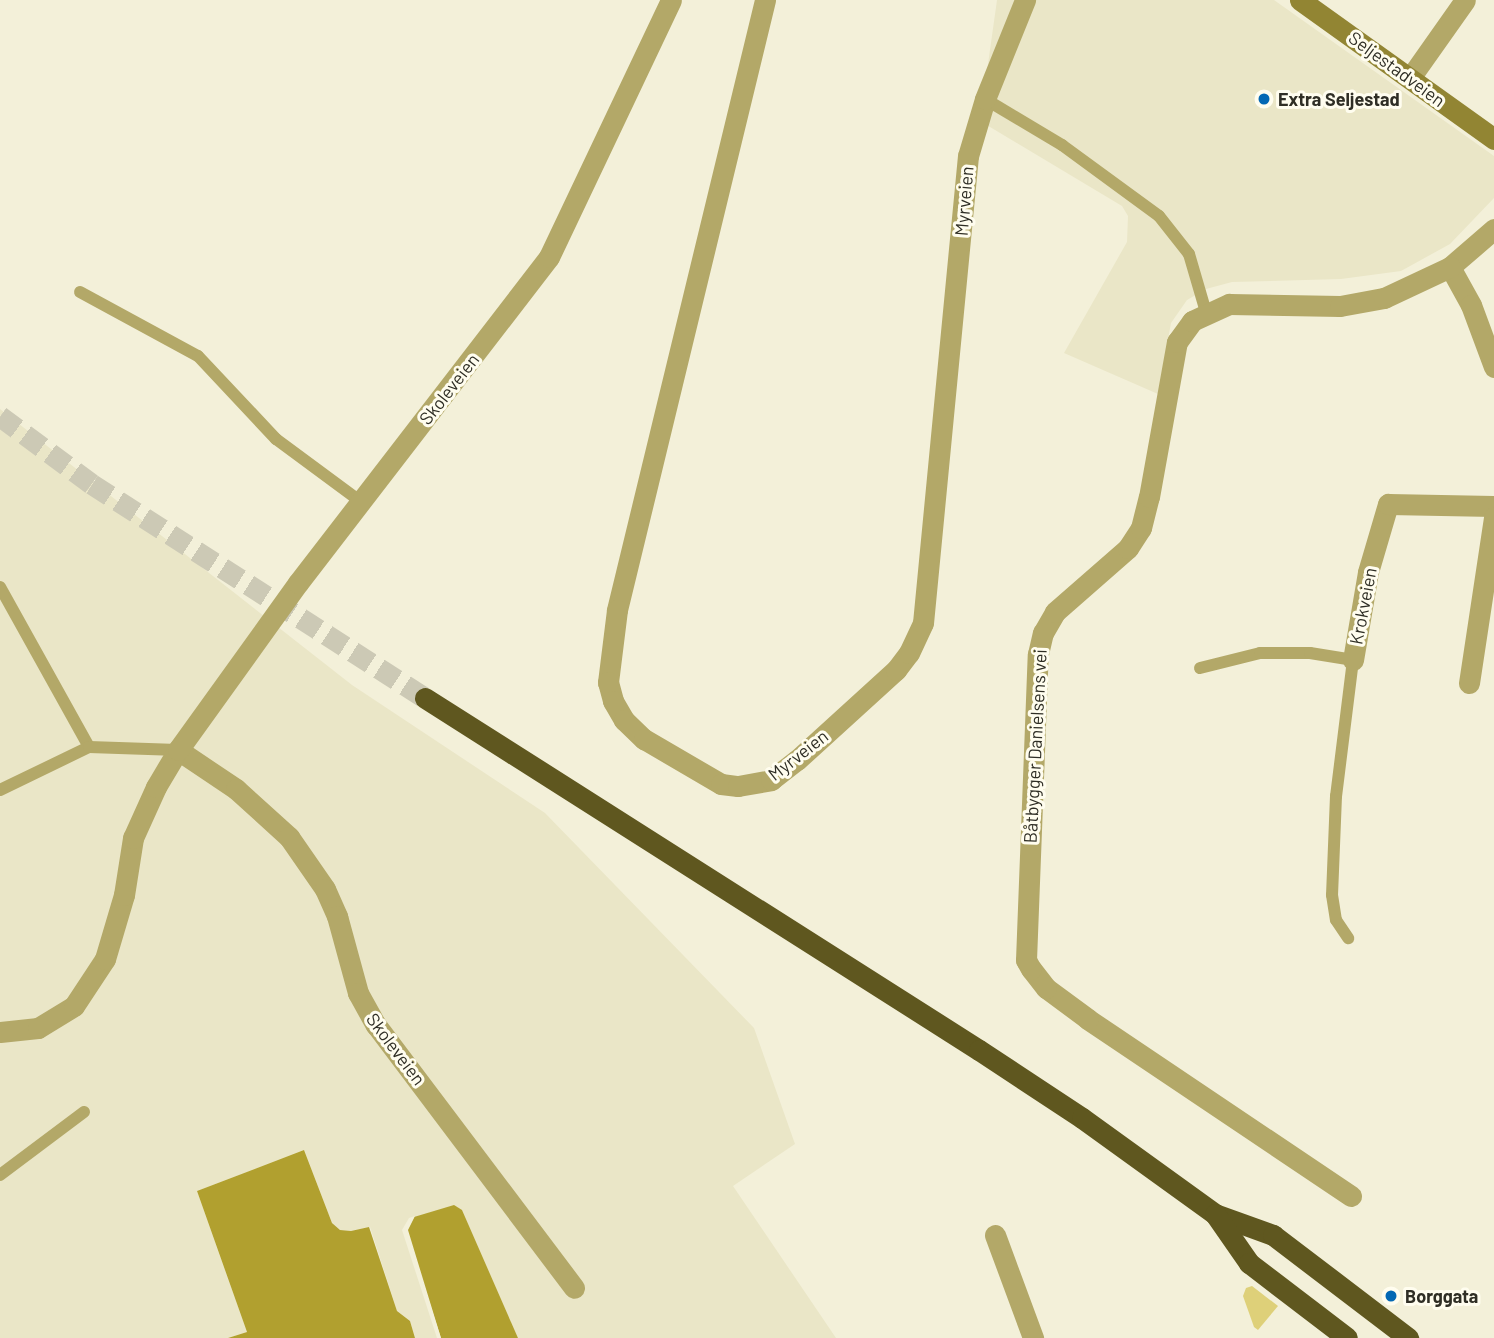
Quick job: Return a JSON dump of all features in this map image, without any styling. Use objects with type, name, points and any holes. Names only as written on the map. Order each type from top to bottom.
[{"type":"highway","points":[[425,698],[979,1050],[1082,1118],[1215,1214],[1273,1235],[1408,1338]]},
{"type":"highway","points":[[1215,1214],[1249,1263],[1348,1338]]},
{"type":"street","name":"Skoleveien","points":[[0,1032],[38,1028],[74,1006],[105,959],[124,895],[133,838],[156,787],[178,750],[298,583],[549,257],[671,0]]},
{"type":"street","name":"Myrveien","points":[[765,0],[617,610],[608,682],[613,701],[624,720],[644,739],[721,784],[738,786],[771,780],[797,760],[896,670],[909,653],[923,623],[968,156],[985,99],[1025,0]]},
{"type":"street","name":"Seljestadveien","points":[[1300,0],[1494,139]]},
{"type":"street","points":[[1410,78],[1465,0]]},
{"type":"street","points":[[1206,312],[1229,304],[1340,306],[1373,300],[1407,289],[1450,267],[1494,229]]},
{"type":"street","points":[[1450,267],[1471,305],[1494,367]]},
{"type":"street","name":"Båtbygger Danielsens vei","points":[[1206,312],[1192,321],[1177,342],[1141,528],[1128,548],[1055,612],[1043,633],[1035,680],[1026,960],[1046,988],[1088,1019],[1351,1196]]},
{"type":"street","name":"Krokveien","points":[[1353,660],[1368,572],[1388,505],[1494,506]]},
{"type":"street","points":[[1469,683],[1494,517]]},
{"type":"street","name":"Skoleveien","points":[[178,750],[236,789],[289,837],[329,898],[337,916],[358,993],[376,1026],[574,1288]]},
{"type":"street","points":[[995,1235],[1033,1338]]},
{"type":"lane","points":[[985,99],[1062,145],[1159,216],[1189,254],[1206,312]]},
{"type":"lane","points":[[80,292],[198,356],[276,439],[361,502]]},
{"type":"lane","points":[[0,587],[89,747]]},
{"type":"lane","name":"Krokveien","points":[[1200,668],[1261,653],[1310,653],[1353,660]]},
{"type":"lane","points":[[1348,938],[1336,920],[1332,895],[1336,796],[1353,660]]},
{"type":"lane","points":[[0,790],[89,747],[178,750]]},
{"type":"lane","points":[[0,1175],[6,1163],[84,1112]]},
{"type":"shaded area","points":[[997,0],[1274,0],[1494,156],[1494,198],[1450,244],[1401,271],[1341,279],[1232,282],[1206,289],[1187,300],[1171,323],[1158,394],[1064,353],[1127,242],[1128,216],[1122,206],[980,121]]},
{"type":"shaded area","points":[[0,409],[352,685],[545,813],[754,1028],[795,1144],[733,1186],[836,1338],[518,1338],[462,1210],[441,1338],[415,1338],[410,1321],[397,1311],[370,1227],[340,1230],[332,1223],[304,1150],[197,1191],[247,1332],[228,1338],[0,1338]]},
{"type":"shaded area","points":[[304,1150],[332,1223],[340,1230],[351,1231],[369,1227],[397,1311],[410,1321],[415,1338],[228,1338],[247,1332],[197,1191]]},
{"type":"shaded area","points":[[454,1205],[462,1210],[518,1338],[441,1338],[406,1230],[414,1217]]},
{"type":"shaded area","points":[[1252,1286],[1278,1306],[1258,1330],[1254,1327],[1243,1296],[1246,1288]]},
{"type":"pier","points":[[415,1216],[408,1230],[441,1338],[437,1338],[402,1230],[409,1218]]},
{"type":"tunnel","points":[[0,416],[92,484],[425,698]]},
{"type":"place","name":"Extra Seljestad","points":[[1264,99]]},
{"type":"place","name":"Borggata","points":[[1391,1296]]}]
